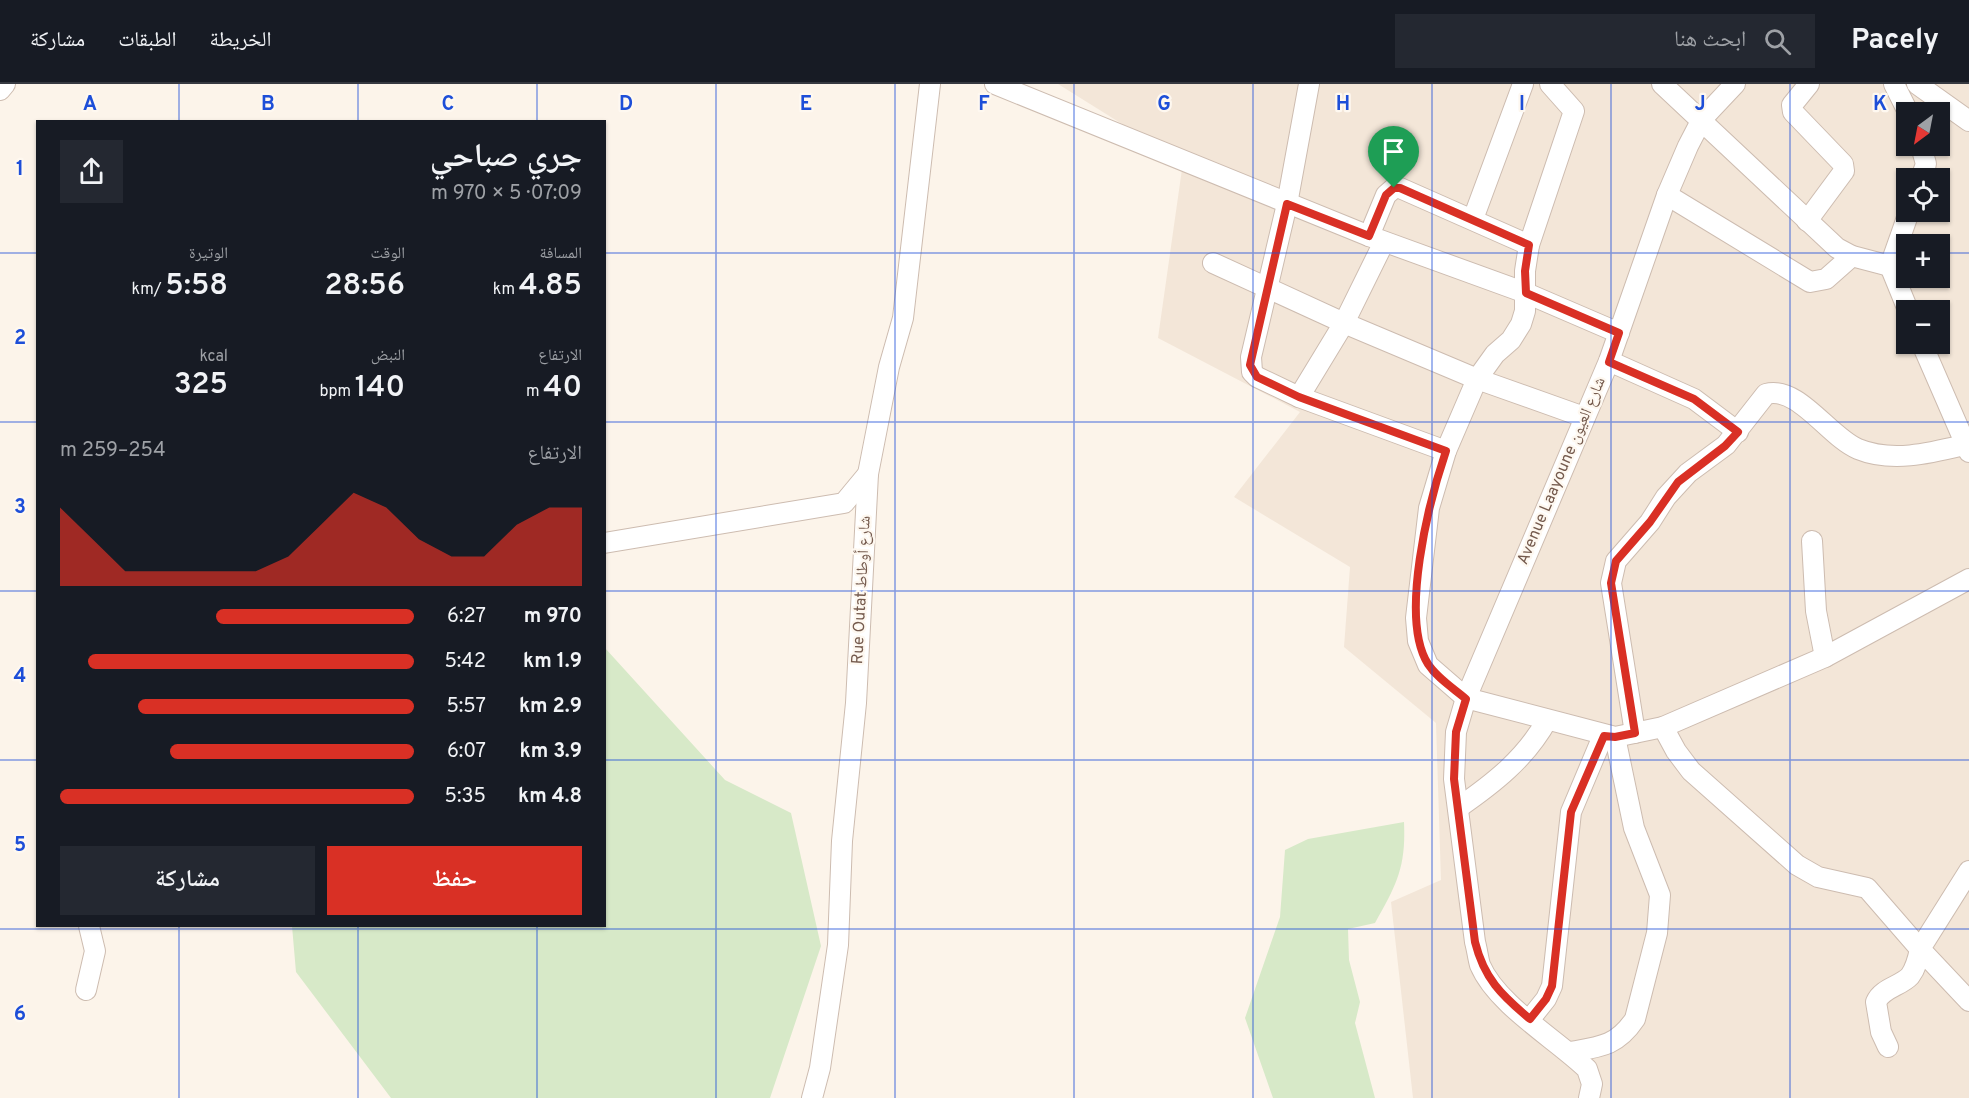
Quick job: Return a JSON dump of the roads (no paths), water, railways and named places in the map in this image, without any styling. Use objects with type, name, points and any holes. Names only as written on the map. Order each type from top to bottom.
[{"type":"street","points":[[0,90],[5,84]]},
{"type":"street","name":"Rue Outat شارع أوطاط","points":[[812,1098],[820,1068],[838,945],[842,830],[856,703],[868,474],[890,366],[903,318],[930,84]]},
{"type":"street","points":[[995,84],[1287,204],[1526,293],[1619,333]]},
{"type":"street","points":[[1309,84],[1287,204],[1251,357],[1252,372],[1257,377],[1299,397],[1446,451]]},
{"type":"street","points":[[1473,219],[1523,84]]},
{"type":"street","points":[[1550,84],[1575,111],[1529,245],[1525,271],[1526,293],[1521,324],[1511,340],[1484,367],[1477,379],[1446,451],[1429,508],[1416,618],[1418,641],[1428,665],[1466,699],[1609,736],[1635,733],[1663,726],[1825,657],[1969,579]]},
{"type":"street","points":[[1662,84],[1702,119],[1837,248],[1852,256],[1890,266]]},
{"type":"street","name":"Avenue Laayoune شارع العيون","points":[[1594,1097],[1587,1069],[1494,985],[1480,965],[1454,779],[1456,732],[1466,699],[1609,362],[1667,195],[1702,119],[1735,84]]},
{"type":"street","points":[[1807,221],[1844,171],[1843,164],[1793,112],[1792,105],[1809,84]]},
{"type":"street","points":[[1894,84],[1903,102]]},
{"type":"street","points":[[1922,88],[1969,121]]},
{"type":"street","points":[[1299,397],[1344,323],[1377,239],[1386,195],[1394,188],[1400,188],[1529,245]]},
{"type":"street","points":[[1667,195],[1810,282],[1826,279],[1852,256]]},
{"type":"street","points":[[1904,300],[1890,266],[1905,222]]},
{"type":"street","points":[[1213,263],[1266,290],[1477,379],[1584,417]]},
{"type":"street","points":[[1635,733],[1611,583],[1616,561],[1650,522],[1678,482],[1725,446],[1738,432],[1757,404],[1766,394],[1774,391],[1801,403],[1835,435],[1859,449],[1888,456],[1917,456],[1967,448],[1926,354]]},
{"type":"street","points":[[1609,362],[1694,399],[1738,432]]},
{"type":"street","points":[[606,543],[844,502],[868,474]]},
{"type":"street","points":[[1812,541],[1816,611],[1825,657]]},
{"type":"street","points":[[1458,808],[1512,768],[1536,739],[1547,720]]},
{"type":"street","points":[[1663,726],[1676,751],[1691,771],[1797,865],[1818,877],[1867,888],[1920,950],[1969,1001]]},
{"type":"street","points":[[1530,1019],[1546,999],[1552,986],[1571,812],[1609,736]]},
{"type":"street","points":[[1570,1052],[1603,1046],[1616,1041],[1627,1031],[1635,1019],[1657,933],[1660,895],[1634,828],[1609,736]]},
{"type":"street","points":[[1888,1047],[1881,1032],[1876,1002],[1882,994],[1908,978],[1915,969],[1920,950],[1969,871]]},
{"type":"street","points":[[86,990],[95,951],[89,927]]}]
